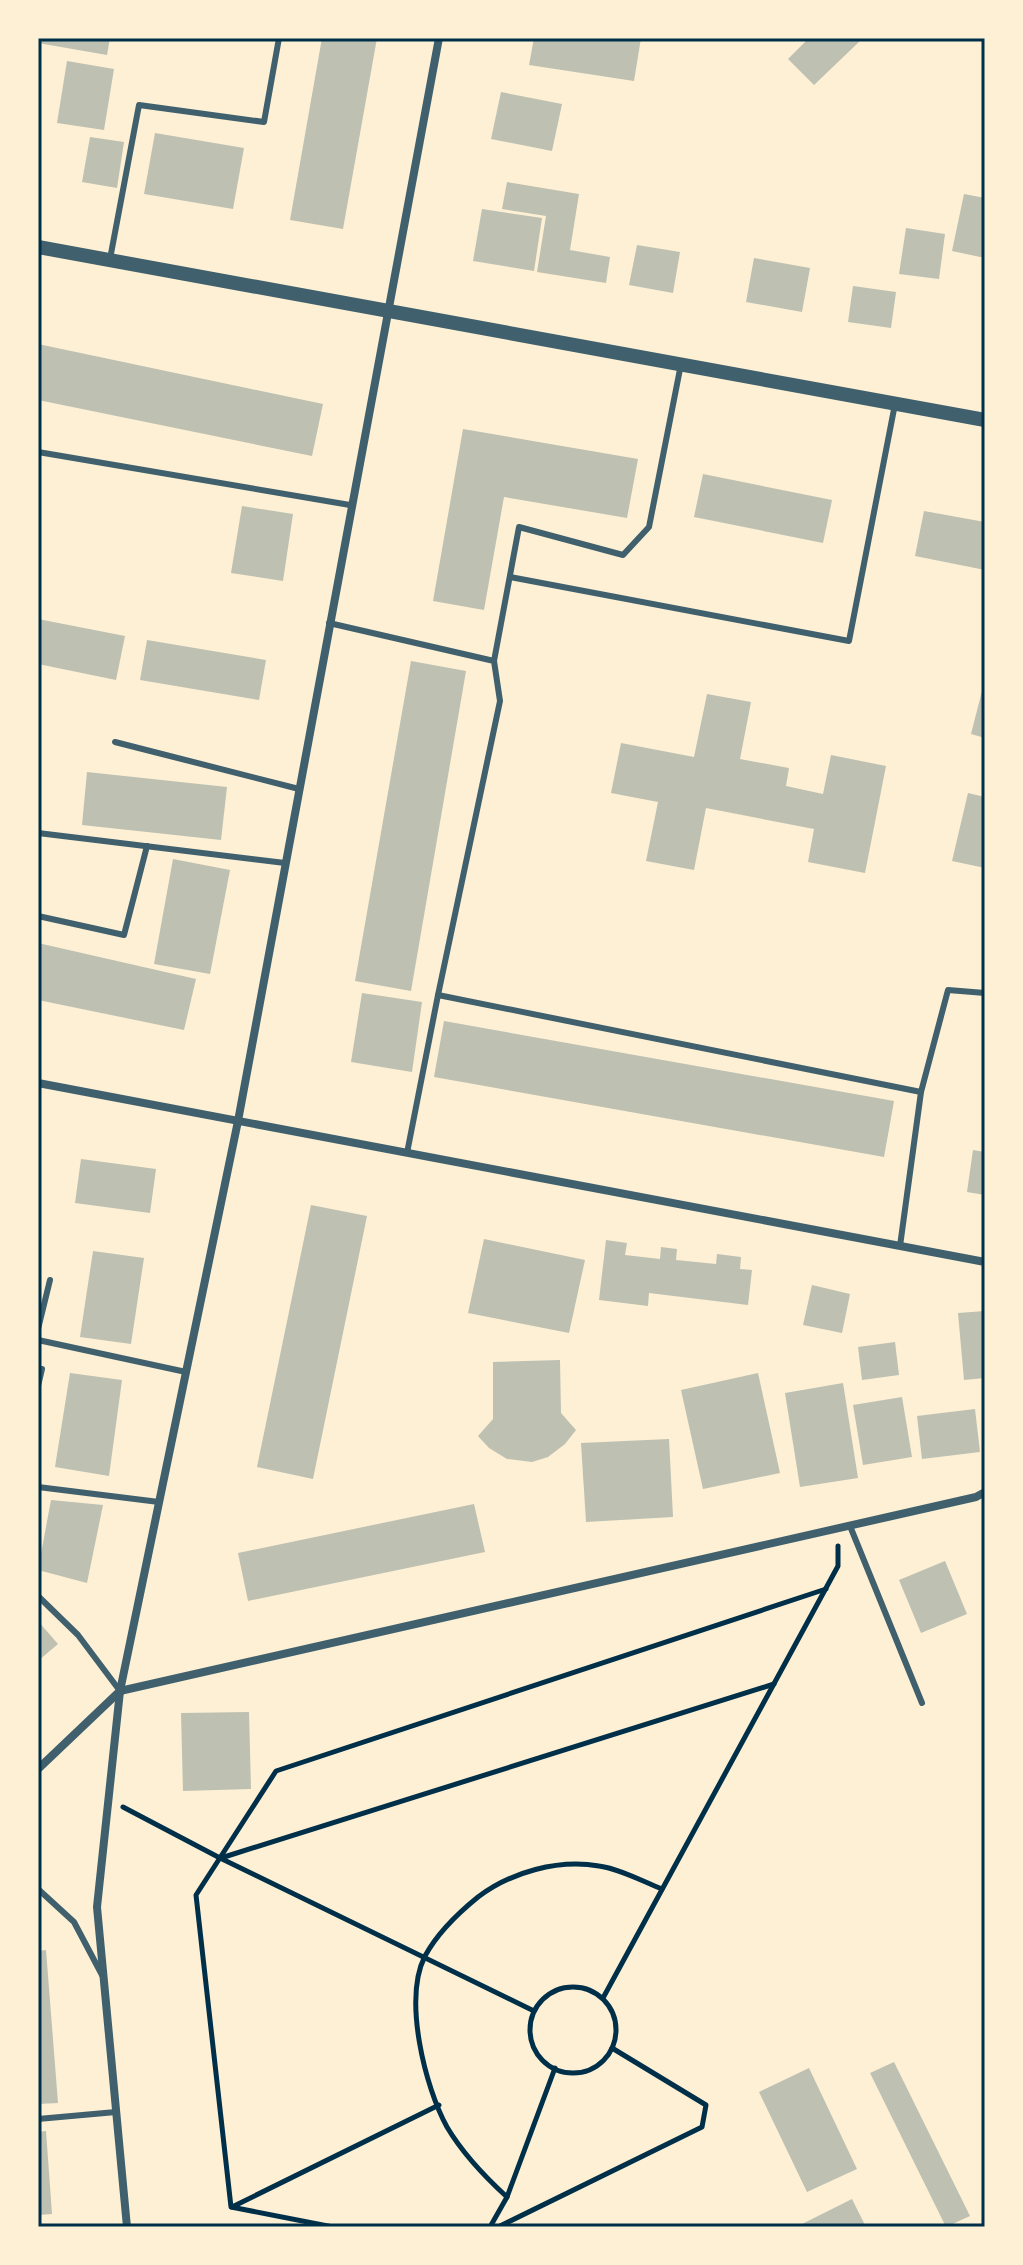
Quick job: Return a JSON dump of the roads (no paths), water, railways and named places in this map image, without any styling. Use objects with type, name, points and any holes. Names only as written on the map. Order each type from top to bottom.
[{"type":"street","points":[[127,2227],[97,1907],[120,1691],[238,1121],[386,310],[439,38]]},
{"type":"street","points":[[38,247],[985,420]]},
{"type":"street","points":[[38,1083],[985,1262]]},
{"type":"street","points":[[38,1769],[120,1691],[838,1529],[976,1497],[985,1492]]},
{"type":"lane","points":[[110,260],[139,105],[264,122],[279,38]]},
{"type":"lane","points":[[407,1153],[500,701],[494,661],[519,527],[623,555],[649,527],[681,364]]},
{"type":"lane","points":[[510,577],[849,641],[895,404]]},
{"type":"lane","points":[[38,452],[350,505]]},
{"type":"lane","points":[[329,623],[494,661]]},
{"type":"lane","points":[[115,742],[299,789]]},
{"type":"lane","points":[[38,833],[285,863]]},
{"type":"lane","points":[[38,916],[124,935],[147,846]]},
{"type":"lane","points":[[900,1246],[921,1092],[948,990],[985,993]]},
{"type":"lane","points":[[438,995],[921,1092]]},
{"type":"lane","points":[[38,1329],[50,1280]]},
{"type":"lane","points":[[38,1340],[186,1372]]},
{"type":"lane","points":[[38,1386],[42,1369]]},
{"type":"lane","points":[[38,1487],[159,1502]]},
{"type":"lane","points":[[850,1526],[922,1703]]},
{"type":"lane","points":[[38,1596],[78,1635],[120,1691]]},
{"type":"lane","points":[[38,1889],[74,1922],[104,1978]]},
{"type":"lane","points":[[38,2119],[116,2112]]}]
